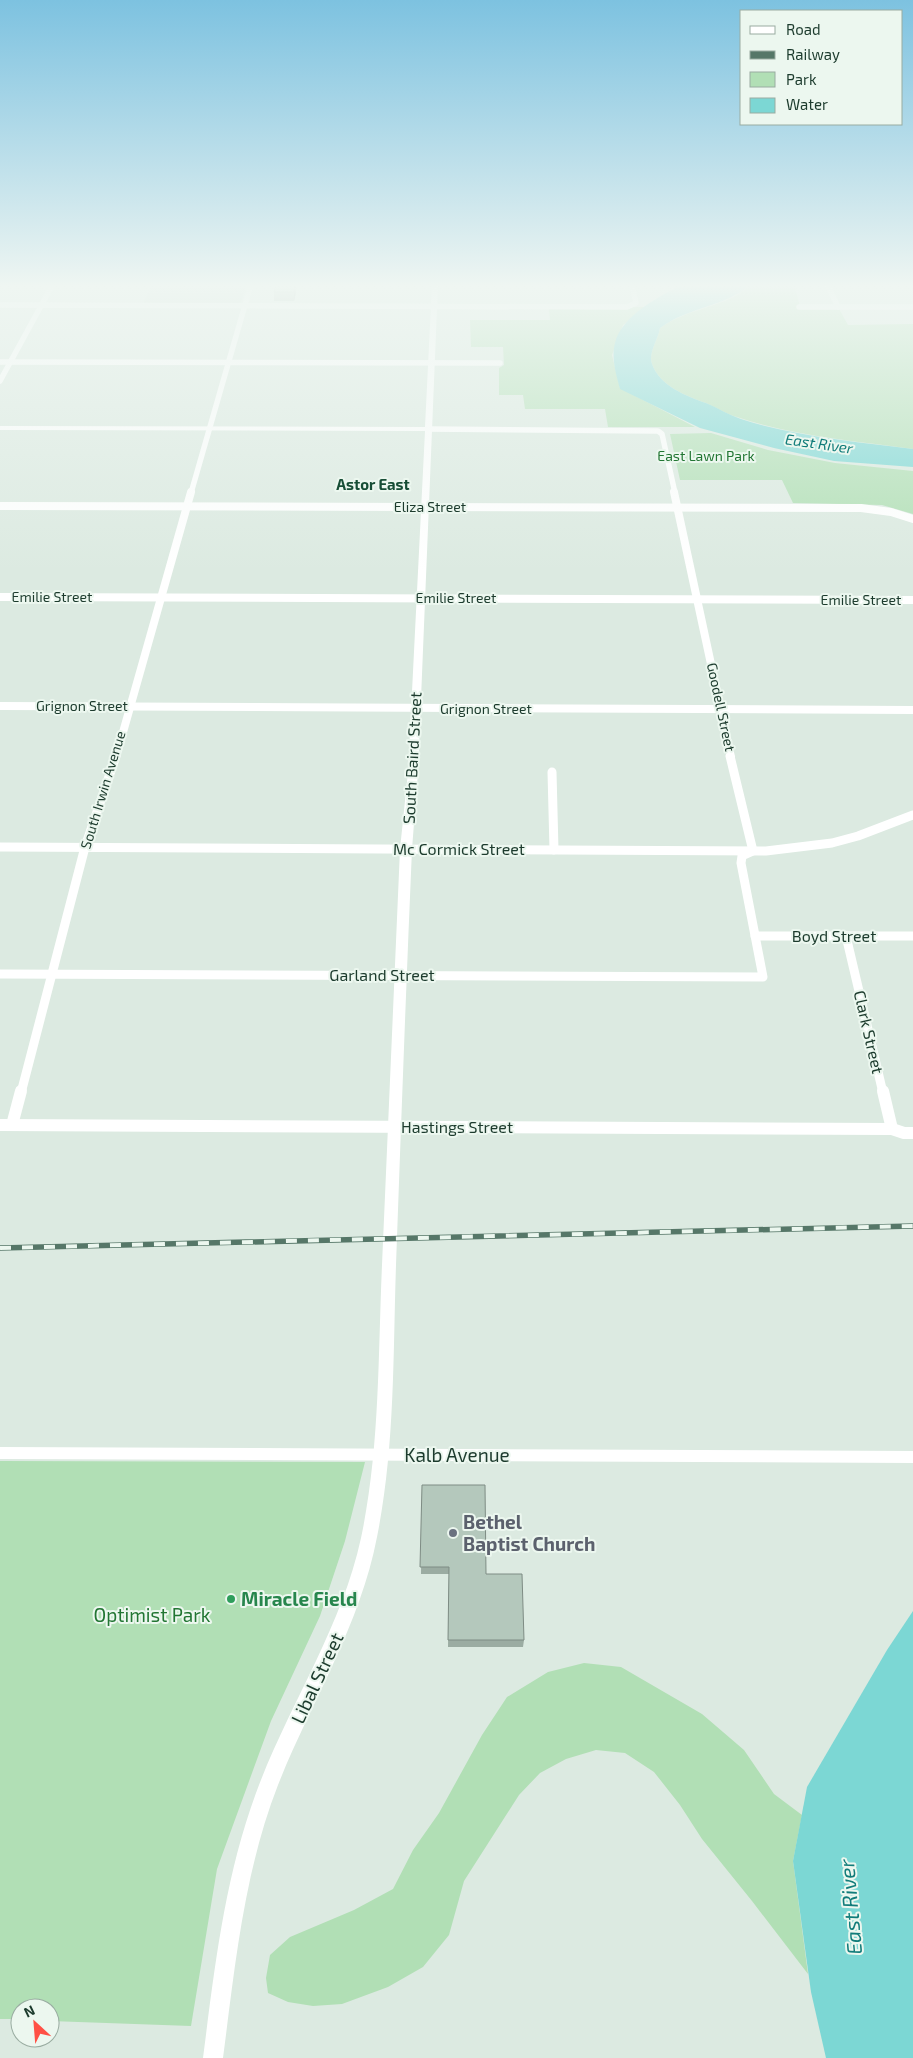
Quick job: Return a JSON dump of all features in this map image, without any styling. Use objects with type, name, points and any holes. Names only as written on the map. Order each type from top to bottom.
[{"type":"street","name":"South Irwin Avenue","points":[[12,1125],[85,847],[112,771],[128,706],[188,506],[223,380]]},
{"type":"street","name":"South Baird Street","points":[[391,1233],[406,849],[416,708],[430,380]]},
{"type":"street","points":[[0,428],[428,429]]},
{"type":"street","name":"Goodell Street","points":[[428,429],[658,431],[662,437],[679,507],[753,851]]},
{"type":"street","name":"Eliza Street","points":[[0,506],[861,508],[891,512],[913,519]]},
{"type":"street","name":"Emilie Street","points":[[0,597],[913,600]]},
{"type":"street","name":"Grignon Street","points":[[0,706],[913,710]]},
{"type":"street","points":[[552,772],[554,850]]},
{"type":"street","name":"Mc Cormick Street","points":[[0,847],[753,851],[821,846],[858,836],[892,822],[913,816]]},
{"type":"street","points":[[753,851],[742,856],[740,862],[755,936]]},
{"type":"street","name":"Garland Street","points":[[0,974],[763,977],[755,936]]},
{"type":"street","name":"Boyd Street","points":[[755,936],[913,936]]},
{"type":"street","name":"Clark Street","points":[[846,936],[892,1129]]},
{"type":"street","name":"Hastings Street","points":[[0,1125],[892,1129],[904,1133],[913,1133]]},
{"type":"street","name":"Libal Street","points":[[213,2058],[230,1930],[256,1818],[302,1708],[328,1656],[362,1569],[381,1454],[391,1233]]},
{"type":"street","name":"Kalb Avenue","points":[[0,1453],[913,1457]]},
{"type":"green space","points":[[499,380],[618,380],[620,388],[695,427],[608,427],[605,409],[525,409],[523,395],[499,395]]},
{"type":"green space","points":[[663,380],[913,380],[913,449],[824,437],[758,424],[690,397]]},
{"type":"green space","name":"East Lawn Park","points":[[711,433],[768,450],[835,463],[913,471],[913,514],[882,505],[793,503],[782,480],[680,480],[670,434]]},
{"type":"green space","name":"Optimist Park","points":[[0,1461],[365,1462],[345,1541],[320,1616],[271,1721],[217,1869],[191,2026],[60,2021],[60,1998],[10,1998],[10,2019],[0,2019]]},
{"type":"green space","points":[[584,1663],[621,1667],[702,1714],[744,1750],[774,1794],[802,1815],[793,1861],[808,1974],[702,1839],[680,1805],[654,1772],[625,1753],[596,1750],[566,1759],[540,1773],[519,1795],[464,1881],[449,1935],[423,1967],[388,1987],[342,2004],[313,2006],[288,2002],[268,1993],[266,1978],[270,1955],[290,1937],[354,1910],[393,1889],[413,1850],[439,1813],[482,1735],[507,1697],[548,1672]]},
{"type":"water","name":"East River","points":[[618,380],[663,380],[674,389],[732,416],[761,425],[826,438],[913,449],[913,467],[834,461],[774,448],[700,428],[620,389]]},
{"type":"water","name":"East River","points":[[913,1611],[913,2058],[826,2058],[811,1992],[793,1861],[807,1787],[887,1650]]},
{"type":"building","name":"Bethel Baptist Church","points":[[422,1485],[485,1485],[486,1574],[522,1574],[524,1640],[448,1640],[449,1567],[420,1567]]},
{"type":"railway","points":[[0,1248],[913,1226]]},
{"type":"place","name":"Bethel Baptist Church","points":[[453,1533]]},
{"type":"place","name":"Miracle Field","points":[[231,1599]]},
{"type":"district","name":"Astor East","points":[[373,485]]}]
